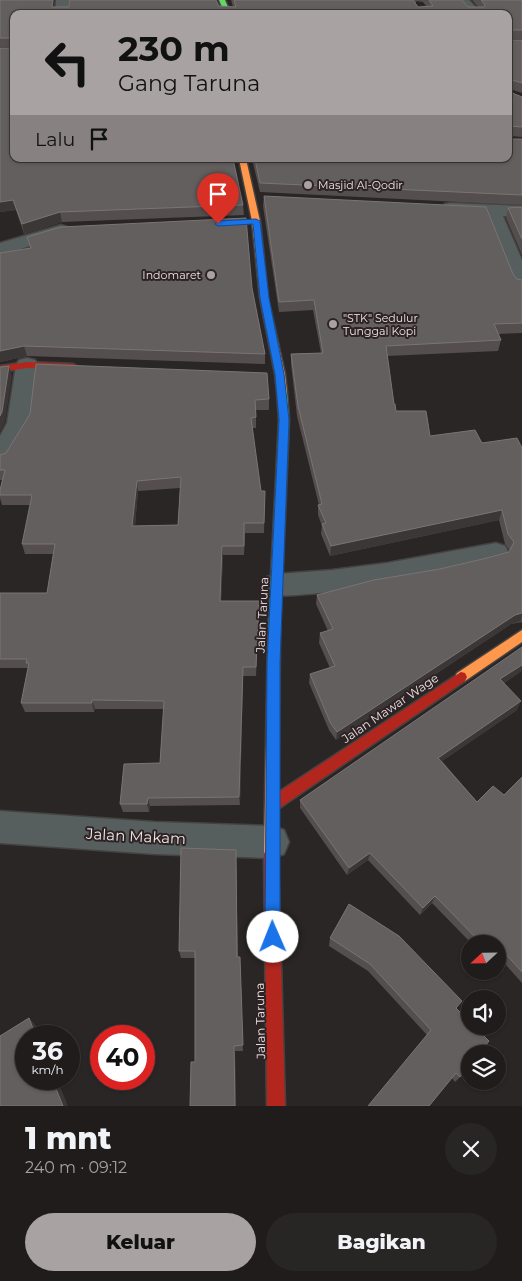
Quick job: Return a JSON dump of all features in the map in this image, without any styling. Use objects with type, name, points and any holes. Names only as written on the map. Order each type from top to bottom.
[{"type":"street","points":[[462,0],[472,10]]},
{"type":"street","name":"Jalan Taruna","points":[[243,162],[253,199],[264,298],[284,420],[274,663],[272,842],[276,1106]]},
{"type":"street","points":[[253,199],[273,200]]},
{"type":"street","points":[[432,207],[522,211]]},
{"type":"street","points":[[492,210],[522,282]]},
{"type":"street","points":[[237,222],[256,221]]},
{"type":"street","points":[[0,249],[62,230],[82,230]]},
{"type":"street","points":[[0,369],[27,365],[85,367]]},
{"type":"street","points":[[0,456],[19,423],[27,365]]},
{"type":"street","points":[[277,585],[312,584],[371,577],[496,553]]},
{"type":"street","name":"Jalan Mawar Wage","points":[[273,804],[522,635]]},
{"type":"street","name":"Jalan Makam","points":[[0,827],[155,838],[272,842]]},
{"type":"building","points":[[0,0],[53,0],[52,7],[69,7],[69,0],[216,0],[219,6],[236,7],[234,0],[413,0],[418,7],[433,6],[429,0],[462,0],[468,7],[484,7],[485,5],[481,0],[522,0],[522,30],[512,30],[512,10],[10,10],[10,38],[0,38]]},
{"type":"building","points":[[512,40],[522,40],[522,83],[512,80]]},
{"type":"building","points":[[0,48],[10,48],[10,162],[234,162],[243,205],[60,212],[22,224],[13,200],[0,202]]},
{"type":"building","points":[[512,93],[522,97],[522,127],[512,126]]},
{"type":"building","points":[[512,139],[522,139],[522,195],[260,183],[256,162],[512,162]]},
{"type":"building","points":[[264,196],[486,207],[513,274],[517,279],[522,280],[522,323],[494,324],[501,340],[386,346],[396,411],[426,411],[430,436],[475,430],[482,443],[517,438],[522,448],[522,613],[515,615],[337,732],[330,722],[310,674],[335,666],[320,633],[333,629],[317,595],[374,580],[440,569],[487,558],[509,552],[514,542],[508,534],[502,510],[331,546],[322,524],[326,523],[318,505],[322,504],[298,406],[291,354],[323,353],[314,300],[279,302]]},
{"type":"building","points":[[522,207],[522,239],[508,208]]},
{"type":"building","points":[[246,218],[252,288],[265,354],[24,346],[0,351],[0,253],[31,248],[27,237],[61,227]]},
{"type":"building","points":[[36,364],[267,373],[269,399],[255,400],[256,417],[251,418],[261,491],[265,491],[264,523],[244,523],[244,546],[222,546],[220,601],[259,601],[256,667],[243,667],[239,797],[148,798],[147,804],[120,804],[124,764],[160,763],[164,701],[92,700],[92,703],[21,703],[29,663],[26,663],[27,659],[0,659],[0,593],[47,593],[55,544],[22,544],[32,495],[0,495],[5,470],[0,470],[0,455],[6,453],[30,414]],"holes":[[[181,477],[178,525],[132,526],[137,481]]]},
{"type":"building","points":[[9,366],[2,412],[0,416],[0,367]]},
{"type":"building","points":[[522,647],[522,665],[500,679],[521,701],[438,758],[477,802],[493,786],[504,795],[522,777],[522,972],[506,954],[506,935],[473,935],[435,896],[423,908],[370,853],[349,868],[300,800]]},
{"type":"building","points":[[181,848],[236,850],[237,957],[240,957],[243,1045],[234,1046],[235,1106],[190,1106],[191,1062],[195,1062],[195,951],[179,951]]},
{"type":"building","points":[[349,904],[399,936],[461,1000],[456,1008],[461,1013],[461,1035],[483,1035],[489,1041],[486,1045],[461,1045],[461,1076],[460,1077],[456,1073],[429,1106],[368,1106],[431,1030],[370,964],[330,938]]},
{"type":"building","points":[[29,1018],[32,1025],[18,1025]]},
{"type":"building","points":[[15,1027],[15,1090],[56,1090],[63,1106],[0,1106],[0,1036]]},
{"type":"traffic: fast","points":[[222,0],[226,10]]},
{"type":"traffic: fast","points":[[274,635],[284,420],[282,392]]},
{"type":"traffic: slow","points":[[243,162],[256,221],[264,298],[282,392]]},
{"type":"traffic: slow","points":[[271,854],[274,635]]},
{"type":"traffic: slow","points":[[461,677],[522,635]]},
{"type":"traffic: jam","points":[[0,369],[27,365],[73,367]]},
{"type":"traffic: jam","points":[[273,804],[461,677]]},
{"type":"traffic: jam","points":[[271,854],[276,1106]]},
{"type":"place","name":"Masjid Al-Qodir","points":[[308,185]]},
{"type":"place","name":"Indomaret","points":[[211,275]]},
{"type":"place","name":"\"STK\" Sedulur Tunggal Kopi","points":[[333,324]]},
{"type":"route","points":[[218,224],[256,221],[264,298],[280,374],[284,420],[274,663],[273,937]]}]
